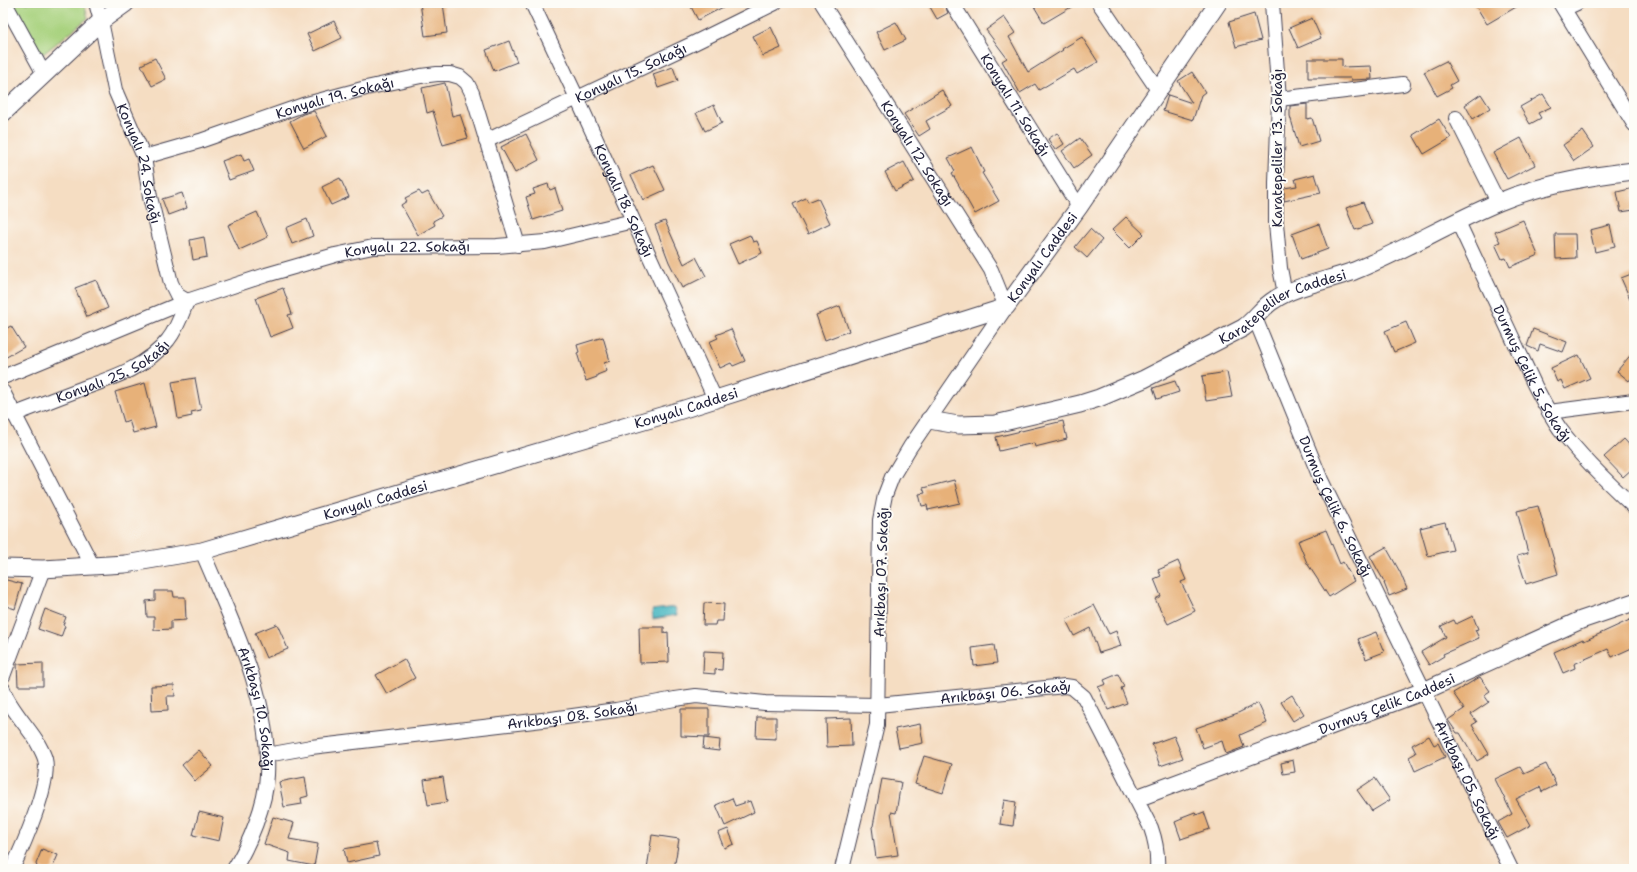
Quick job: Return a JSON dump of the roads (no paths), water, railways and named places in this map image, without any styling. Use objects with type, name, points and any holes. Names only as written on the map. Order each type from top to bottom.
[{"type":"street","points":[[5,3],[44,74]]},
{"type":"street","name":"Konyalı 24. Sokağı","points":[[96,3],[101,20],[115,90],[144,157],[150,197],[171,283],[178,295],[187,301]]},
{"type":"street","points":[[3,113],[101,20],[126,3]]},
{"type":"street","name":"Konyalı 18. Sokağı","points":[[532,3],[715,399]]},
{"type":"street","name":"Konyalı 15. Sokağı","points":[[486,141],[692,44],[775,3]]},
{"type":"street","name":"Konyalı 12. Sokağı","points":[[822,3],[991,270],[1006,307]]},
{"type":"street","name":"Konyalı 11. Sokağı","points":[[952,3],[1079,207]]},
{"type":"street","points":[[1099,3],[1158,90]]},
{"type":"street","name":"Konyalı Caddesi","points":[[3,568],[43,569],[94,567],[125,564],[202,551],[715,399],[1006,307],[1079,207],[1218,3]]},
{"type":"street","name":"Karatepeliler 13. Sokağı","points":[[1272,3],[1279,99],[1276,223],[1280,268],[1285,294]]},
{"type":"street","points":[[1577,3],[1562,6],[1634,124]]},
{"type":"street","name":"Konyalı 19. Sokağı","points":[[144,157],[200,141],[303,105],[366,88],[437,74],[450,74],[467,83],[472,93],[518,244]]},
{"type":"street","points":[[1279,99],[1403,84]]},
{"type":"street","points":[[1456,118],[1498,202]]},
{"type":"street","name":"Karatepeliler Caddesi","points":[[929,420],[958,425],[995,424],[1080,404],[1121,390],[1243,328],[1255,318],[1265,306],[1285,294],[1353,271],[1498,202],[1544,186],[1585,177],[1634,171]]},
{"type":"street","name":"Konyalı 22. Sokağı","points":[[3,377],[187,301],[266,275],[356,250],[388,246],[461,247],[557,240],[633,221]]},
{"type":"street","name":"Durmuş Çelik 5. Sokağı","points":[[1458,222],[1535,386],[1549,412],[1560,429],[1595,468],[1633,505]]},
{"type":"street","name":"Konyalı 25. Sokağı","points":[[9,414],[116,376],[133,368],[161,349],[175,330],[187,301]]},
{"type":"street","name":"Arıkbaşı 07. Sokağı","points":[[842,869],[873,748],[877,725],[880,520],[884,495],[892,477],[910,447],[1006,307]]},
{"type":"street","name":"Durmuş Çelik 6. Sokağı","points":[[1255,318],[1321,480],[1424,691]]},
{"type":"street","points":[[3,392],[9,414],[94,567]]},
{"type":"street","points":[[1549,412],[1634,401]]},
{"type":"street","name":"Arıkbaşı 10. Sokağı","points":[[202,551],[247,659],[256,690],[267,755],[266,781],[258,816],[242,856],[234,869]]},
{"type":"street","points":[[3,676],[43,569]]},
{"type":"street","name":"Durmuş Çelik Caddesi","points":[[1137,798],[1424,691],[1581,620],[1634,602]]},
{"type":"street","name":"Arıkbaşı 06. Sokağı","points":[[878,705],[1065,686],[1072,687],[1084,696],[1152,828],[1158,858],[1157,869]]},
{"type":"street","points":[[3,689],[9,701],[41,749],[45,760],[46,770],[32,825],[12,869]]},
{"type":"street","name":"Arıkbaşı 05. Sokağı","points":[[1424,691],[1511,869]]},
{"type":"street","name":"Arıkbaşı 08. Sokağı","points":[[267,755],[311,747],[594,713],[696,696],[765,703],[878,705]]},
{"type":"water","points":[[675,607],[677,615],[653,619],[652,610]]}]
